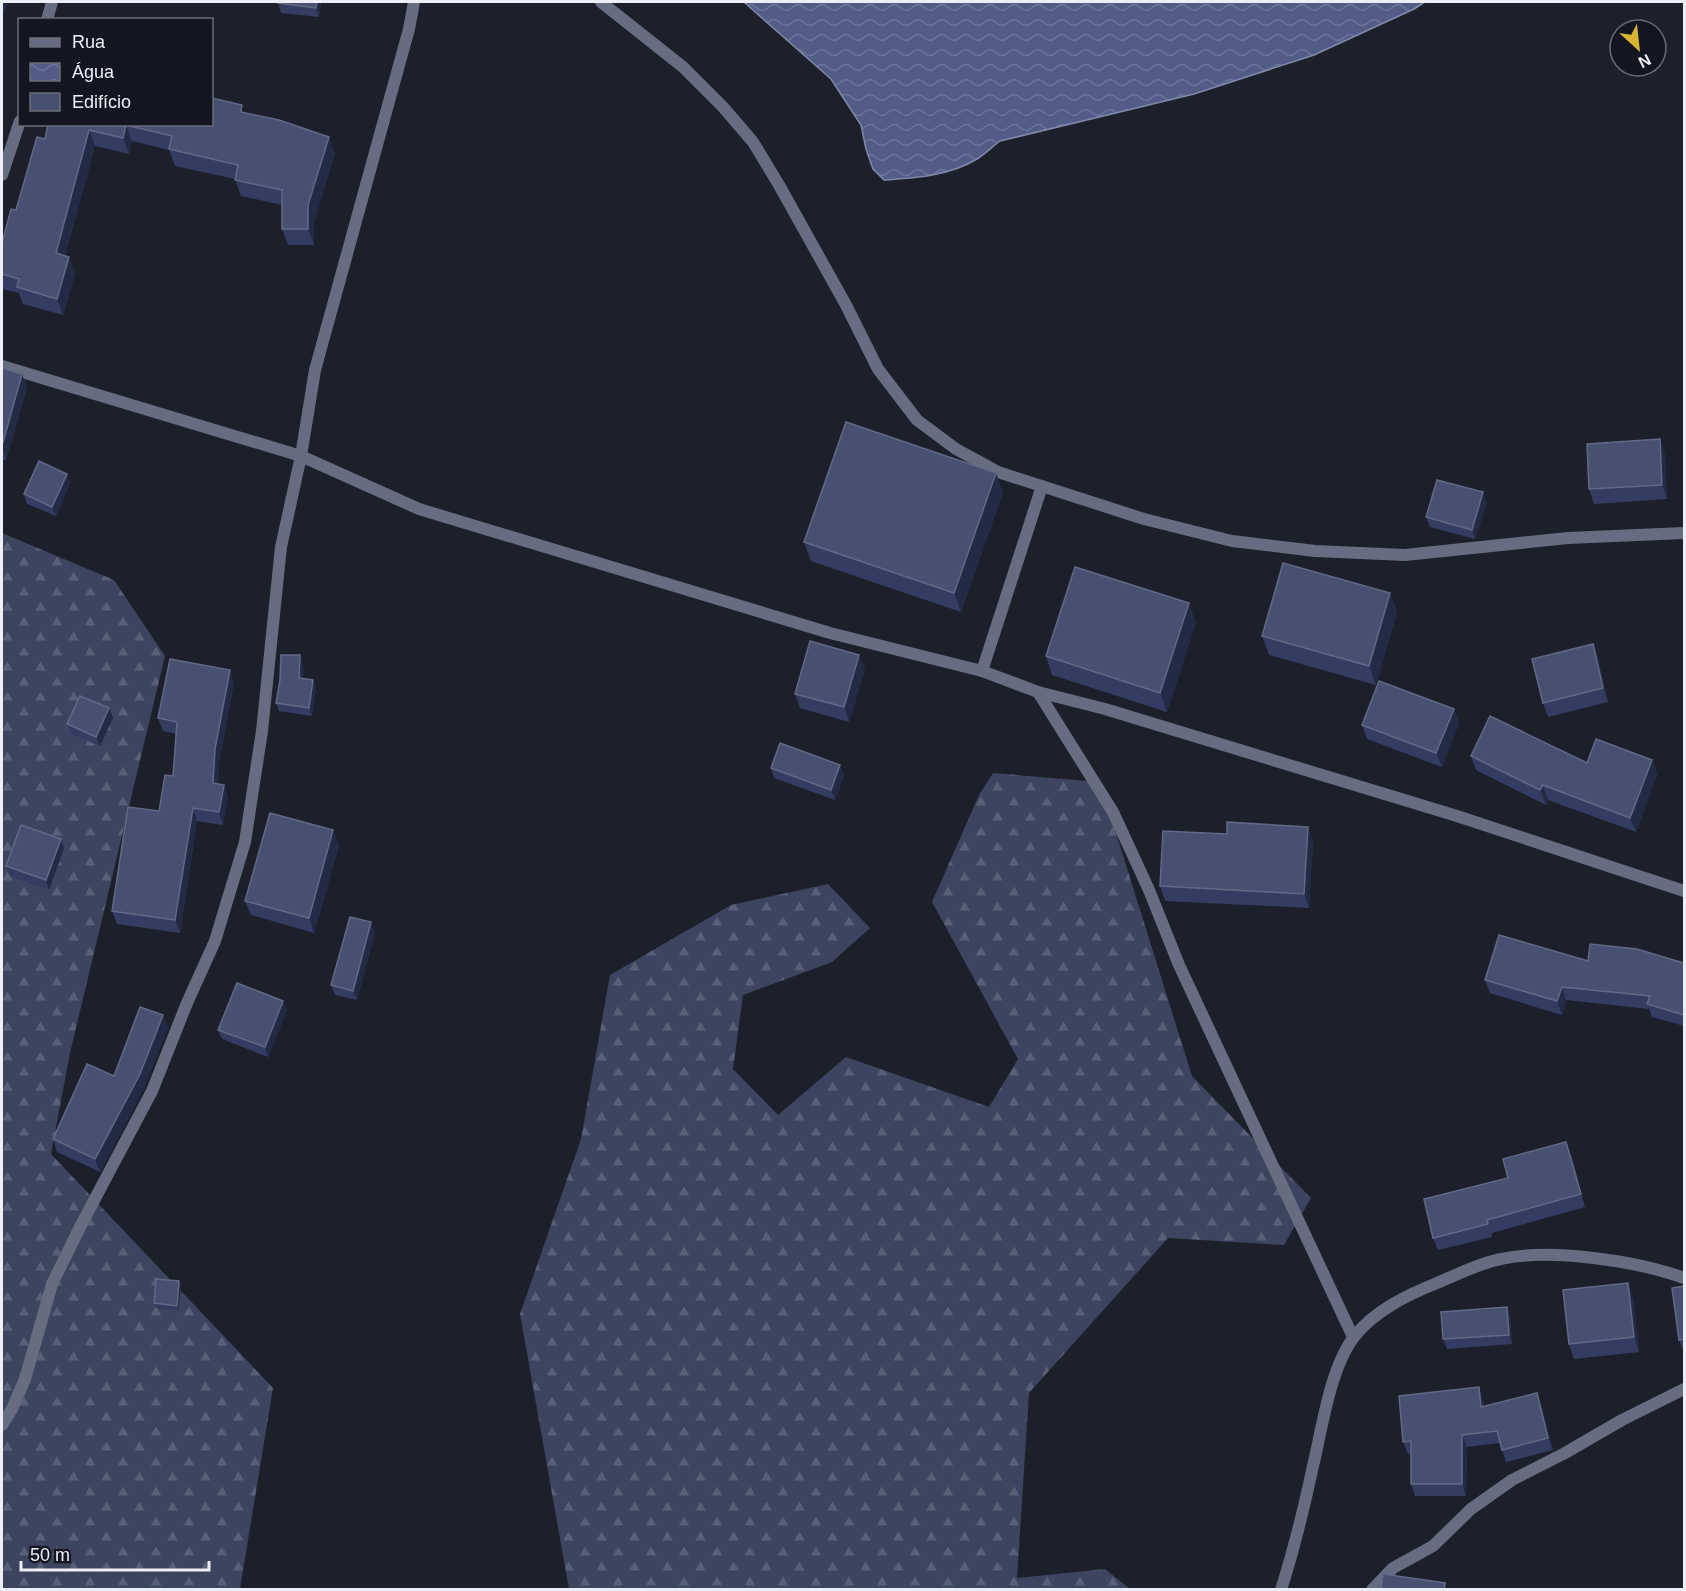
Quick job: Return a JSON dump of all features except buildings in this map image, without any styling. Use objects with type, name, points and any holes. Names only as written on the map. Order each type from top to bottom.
[{"type":"street","points":[[48,18],[52,2]]},
{"type":"street","points":[[2,1425],[25,1379],[52,1284],[152,1091],[187,1003],[215,941],[245,842],[262,731],[281,547],[301,456],[315,370],[397,75],[414,2]]},
{"type":"street","points":[[601,2],[683,67],[723,107],[753,142],[846,305],[878,369],[917,420],[956,449],[998,472],[1144,519],[1232,541],[1315,551],[1406,555],[1568,538],[1684,533]]},
{"type":"street","points":[[2,175],[18,126]]},
{"type":"street","points":[[2,366],[301,456],[419,509],[830,633],[982,671],[1038,692],[1117,712],[1434,809],[1684,891]]},
{"type":"street","points":[[982,671],[1042,486]]},
{"type":"street","points":[[1038,692],[1113,812],[1149,890],[1179,965],[1353,1337]]},
{"type":"street","points":[[1281,1590],[1300,1522],[1328,1398],[1341,1361],[1353,1337],[1391,1305],[1420,1290],[1500,1259],[1537,1255],[1577,1257],[1629,1265],[1684,1278]]},
{"type":"street","points":[[1372,1590],[1393,1568],[1433,1546],[1471,1509],[1512,1480],[1684,1389]]},
{"type":"green space","points":[[2,533],[114,580],[165,656],[70,1053],[51,1154],[273,1388],[240,1589],[2,1589]]},
{"type":"green space","points":[[993,773],[1100,782],[1192,1076],[1311,1198],[1284,1245],[1168,1238],[1029,1393],[1017,1578],[1105,1569],[1130,1589],[569,1589],[520,1314],[581,1139],[610,975],[731,905],[828,884],[870,928],[832,962],[743,995],[733,1069],[778,1115],[846,1057],[989,1107],[1018,1059],[932,902],[979,795]]},
{"type":"water","points":[[744,2],[1425,2],[1314,55],[1194,94],[1000,141],[977,159],[943,173],[884,180],[873,169],[861,125],[831,79]]}]
